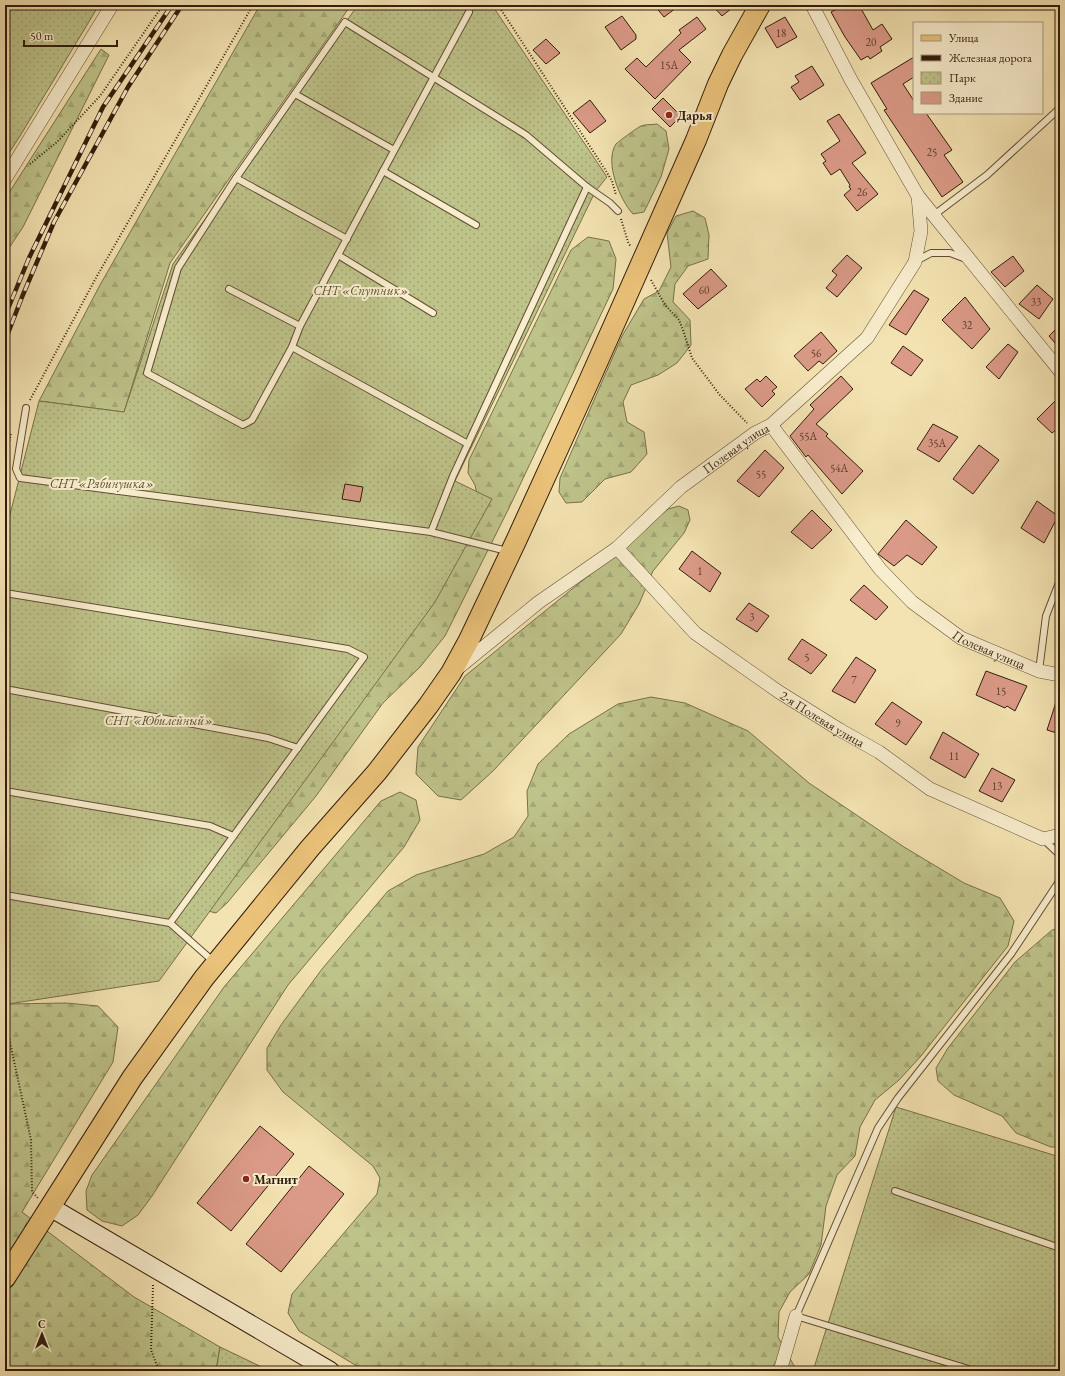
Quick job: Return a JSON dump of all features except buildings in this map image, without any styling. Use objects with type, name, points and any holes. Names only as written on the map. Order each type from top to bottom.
[{"type":"main road","points":[[5,1278],[132,1078],[173,1020],[215,964],[310,848],[378,772],[424,712],[451,673],[469,640],[511,552],[696,140],[721,78],[760,5]]},
{"type":"street","points":[[5,179],[112,5]]},
{"type":"street","points":[[812,5],[852,80],[918,196],[1060,370]]},
{"type":"street","points":[[771,425],[867,338],[915,262],[921,231],[918,196]]},
{"type":"street","name":"Полевая улица","points":[[451,673],[539,602],[617,548],[680,487],[755,434],[771,425],[880,569],[912,602],[961,638],[1039,671],[1060,675]]},
{"type":"street","name":"2-я Полевая улица","points":[[617,548],[695,633],[779,692],[840,730],[879,752],[930,789],[1043,839]]},
{"type":"street","points":[[1043,839],[1060,835]]},
{"type":"street","points":[[50,1207],[330,1371]]},
{"type":"street","points":[[780,1371],[796,1316]]},
{"type":"lane","points":[[469,12],[434,77],[394,150],[300,326],[292,347],[252,420],[243,425],[147,373],[178,268],[236,178],[345,22],[434,77],[526,135],[587,187],[610,203],[618,211]]},
{"type":"lane","points":[[295,94],[394,150]]},
{"type":"lane","points":[[934,215],[987,175],[1060,108]]},
{"type":"lane","points":[[383,171],[476,224]]},
{"type":"lane","points":[[236,178],[347,239]]},
{"type":"lane","points":[[431,532],[453,476],[587,187]]},
{"type":"lane","points":[[915,262],[931,253],[950,253],[972,261]]},
{"type":"lane","points":[[338,255],[433,313]]},
{"type":"lane","points":[[229,289],[300,326]]},
{"type":"lane","points":[[292,347],[468,444]]},
{"type":"lane","points":[[26,408],[16,469],[20,478],[431,532],[511,552]]},
{"type":"lane","points":[[1039,671],[1046,616],[1060,580]]},
{"type":"lane","points":[[5,593],[348,649],[364,658],[170,923]]},
{"type":"lane","points":[[5,690],[268,738],[298,748]]},
{"type":"lane","points":[[5,791],[210,826],[233,836]]},
{"type":"lane","points":[[1043,839],[1059,854],[1060,858]]},
{"type":"lane","points":[[975,1371],[796,1316],[878,1128],[898,1098],[1011,954],[1060,880]]},
{"type":"lane","points":[[5,895],[170,923],[215,964]]},
{"type":"lane","points":[[895,1191],[1060,1248]]},
{"type":"path","points":[[28,166],[56,142],[100,96],[163,5]]},
{"type":"path","points":[[26,408],[97,276],[253,5]]},
{"type":"path","points":[[498,5],[612,181],[616,194],[618,211],[628,242],[665,305],[679,320],[692,358],[719,394],[755,434]]},
{"type":"path","points":[[5,458],[12,431]]},
{"type":"path","points":[[5,1019],[30,1140],[32,1192],[50,1207]]},
{"type":"path","points":[[154,1268],[152,1350],[159,1371]]},
{"type":"green space","points":[[5,5],[99,5],[5,159]]},
{"type":"green space","points":[[260,5],[351,5],[170,263],[124,412],[39,401],[100,285]]},
{"type":"green space","points":[[358,5],[492,5],[607,177],[595,192],[455,481],[492,499],[435,602],[159,981],[8,1004],[5,992],[5,534],[39,401],[124,412],[173,264]]},
{"type":"green space","points":[[101,49],[109,55],[23,227],[5,254],[5,199]]},
{"type":"green space","points":[[657,124],[666,131],[669,149],[661,177],[644,212],[633,214],[623,200],[615,180],[612,161],[613,152],[616,144],[639,127]]},
{"type":"green space","points":[[693,211],[705,218],[709,235],[708,259],[688,266],[675,284],[673,302],[690,320],[691,345],[677,363],[658,375],[631,385],[623,402],[627,422],[644,432],[647,454],[631,472],[605,479],[582,502],[566,503],[559,492],[560,478],[622,336],[644,299],[659,291],[671,267],[667,233],[676,216]]},
{"type":"green space","points":[[588,237],[609,241],[616,259],[613,289],[509,508],[445,636],[420,667],[383,703],[316,796],[227,903],[216,913],[204,910],[478,500],[475,485],[468,473],[469,460],[571,250]]},
{"type":"green space","points":[[679,506],[688,510],[690,520],[684,533],[653,571],[639,604],[621,634],[493,771],[461,800],[438,796],[416,774],[418,747],[465,676],[614,555],[668,509]]},
{"type":"green space","points":[[651,697],[685,703],[748,731],[809,783],[904,847],[964,883],[1000,898],[1014,921],[1008,946],[921,1056],[899,1080],[875,1100],[860,1127],[855,1156],[837,1175],[826,1206],[821,1245],[809,1274],[790,1292],[779,1312],[778,1337],[797,1371],[365,1371],[299,1331],[288,1313],[292,1294],[377,1194],[380,1178],[373,1166],[283,1092],[267,1070],[267,1048],[281,1025],[322,969],[388,891],[416,875],[484,854],[514,837],[528,816],[527,791],[538,764],[569,734],[618,704]]},
{"type":"green space","points":[[400,792],[416,800],[420,820],[404,847],[288,985],[152,1196],[138,1215],[122,1226],[102,1221],[87,1210],[86,1191],[92,1175],[224,987],[381,801]]},
{"type":"green space","points":[[1060,929],[1060,1147],[1051,1147],[1016,1133],[1002,1116],[954,1095],[938,1081],[936,1068],[948,1048],[1015,962],[1052,930]]},
{"type":"green space","points":[[5,992],[8,1004],[66,1003],[98,1006],[118,1027],[113,1062],[22,1212],[134,1297],[220,1347],[216,1371],[5,1371]]},
{"type":"green space","points":[[896,1107],[1060,1157],[1060,1371],[813,1371]]},
{"type":"green space","points":[[220,1347],[270,1371],[216,1371]]},
{"type":"railway","points":[[5,316],[29,258],[103,107],[172,5]]},
{"type":"railway","points":[[5,341],[54,222],[128,87],[182,5]]},
{"type":"place","name":"Дарья","points":[[669,115]]},
{"type":"place","name":"Магнит","points":[[246,1179]]},
{"type":"park label","name":"СНТ «Спутник»","points":[[361,290]]},
{"type":"park label","name":"СНТ «Рябинушка»","points":[[102,483]]},
{"type":"park label","name":"СНТ «Юбилейный»","points":[[159,720]]}]
